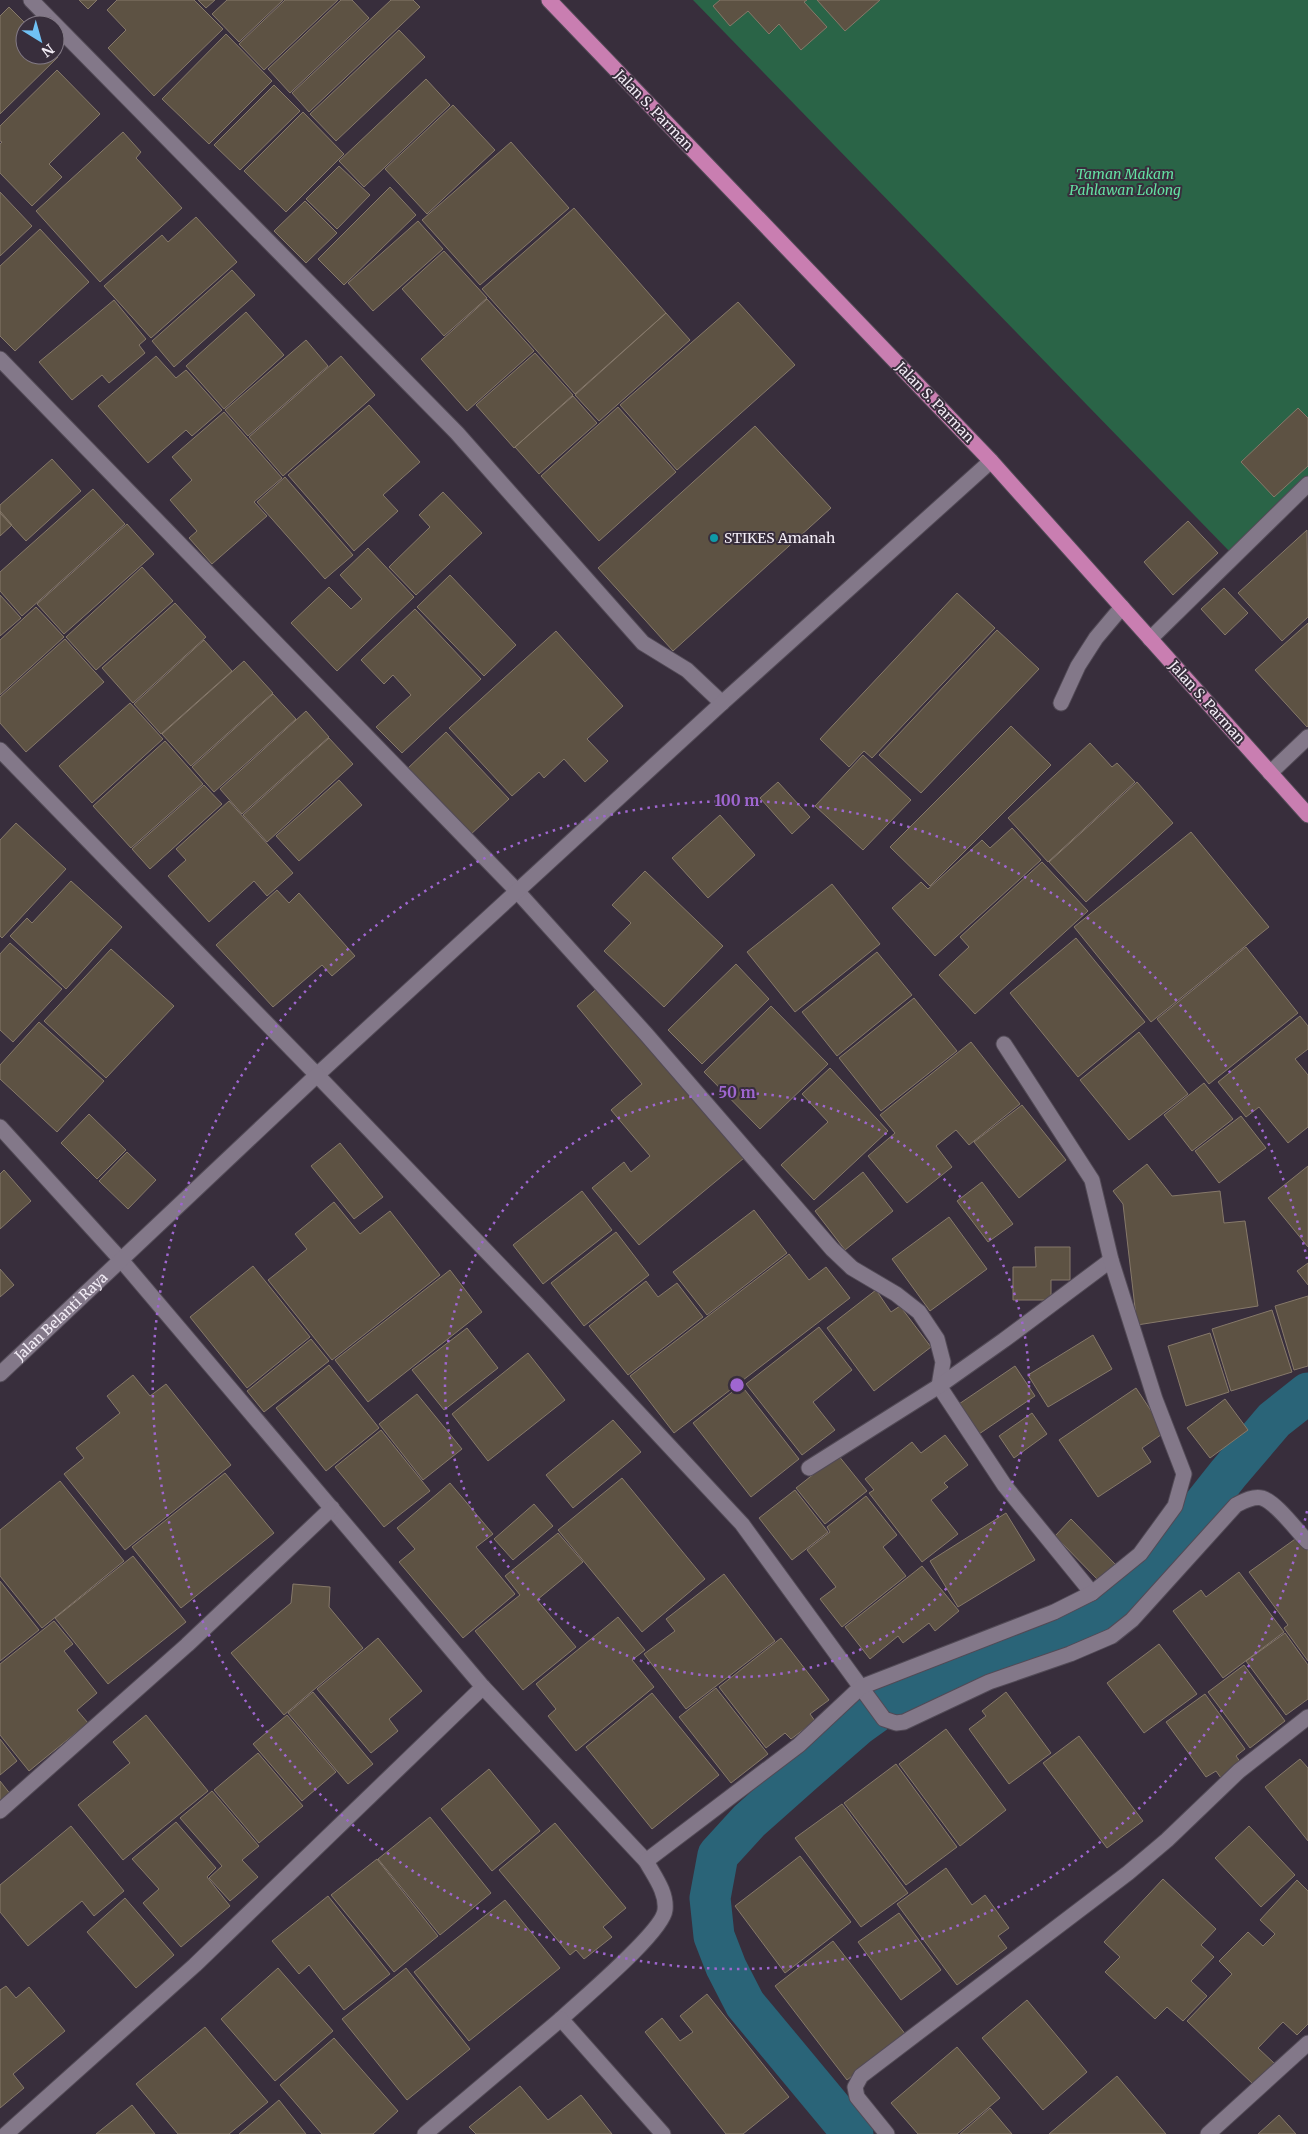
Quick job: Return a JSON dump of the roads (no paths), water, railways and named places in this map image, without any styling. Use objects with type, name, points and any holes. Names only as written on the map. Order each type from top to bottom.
[{"type":"main road","name":"Jalan S. Parman","points":[[549,0],[991,461],[1308,815]]},
{"type":"street","points":[[31,0],[456,433],[643,643],[687,670],[722,703]]},
{"type":"street","points":[[0,359],[517,891],[646,1034],[832,1249],[852,1268],[896,1294],[919,1312],[937,1338],[943,1362],[938,1386],[1005,1486],[1092,1594]]},
{"type":"street","name":"Jalan Belanti Raya","points":[[0,1374],[517,891],[722,703],[991,461]]},
{"type":"street","points":[[1150,639],[1308,484]]},
{"type":"street","points":[[1061,703],[1078,666],[1096,638],[1122,607]]},
{"type":"street","points":[[1270,773],[1308,737]]},
{"type":"street","points":[[0,750],[536,1303],[742,1524],[884,1719],[904,1722],[989,1682],[1070,1654],[1112,1636],[1132,1620],[1236,1505],[1246,1500],[1261,1498],[1270,1502],[1308,1542]]},
{"type":"street","points":[[646,1861],[799,1745],[864,1691],[1054,1612],[1092,1594],[1140,1554],[1175,1506],[1184,1474],[1155,1399],[1111,1260],[1092,1180],[1004,1044]]},
{"type":"street","points":[[0,1127],[122,1260],[483,1687],[646,1861],[663,1892],[665,1913],[648,1937],[561,2018],[425,2134]]},
{"type":"street","points":[[809,1468],[938,1386],[1004,1340],[1111,1260]]},
{"type":"street","points":[[0,1812],[187,1645],[332,1508]]},
{"type":"street","points":[[6,2134],[195,1965],[483,1687]]},
{"type":"street","points":[[887,2134],[857,2098],[855,2087],[861,2076],[1128,1873],[1167,1840],[1239,1770],[1308,1717]]},
{"type":"street","points":[[561,2018],[663,2134]]},
{"type":"street","points":[[1208,2134],[1308,2043]]},
{"type":"waterway","points":[[853,2134],[745,2004],[726,1967],[714,1936],[710,1898],[718,1855],[749,1821],[803,1773],[858,1725],[897,1697],[947,1673],[1028,1648],[1099,1620],[1123,1602],[1144,1580],[1228,1474],[1274,1420],[1308,1393]]},
{"type":"place","name":"STIKES Amanah","points":[[714,538]]},
{"type":"park label","name":"Taman Makam Pahlawan Lolong","points":[[1125,182]]}]
